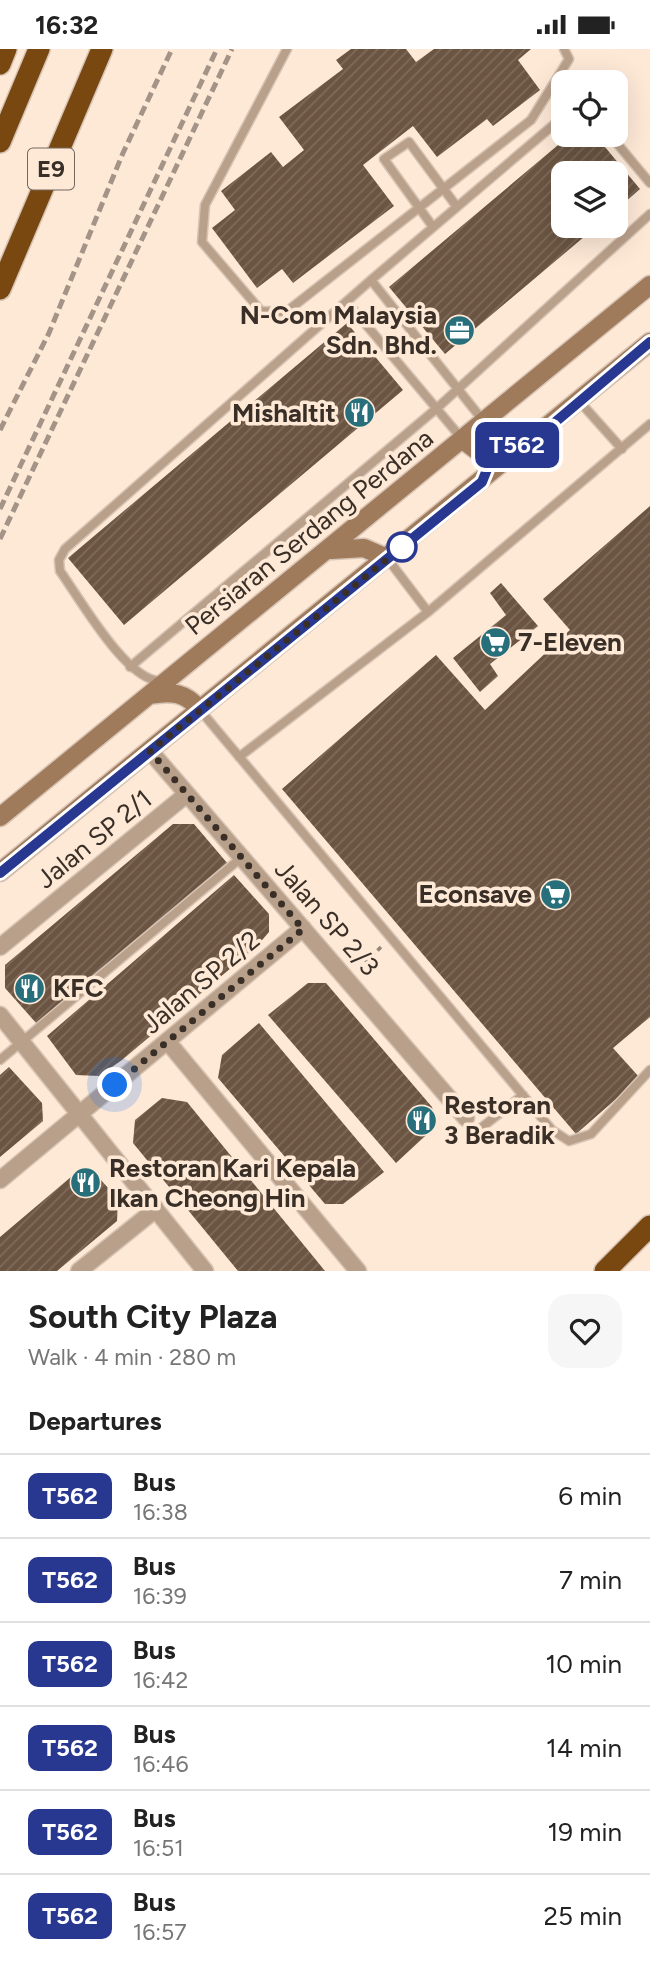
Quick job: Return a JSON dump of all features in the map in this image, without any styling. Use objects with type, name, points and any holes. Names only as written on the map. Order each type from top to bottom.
[{"type":"highway","points":[[0,64],[6,49]]},
{"type":"highway","points":[[0,142],[17,95],[39,49]]},
{"type":"highway","name":"E9","points":[[0,289],[102,49]]},
{"type":"highway","points":[[605,1271],[650,1226]]},
{"type":"main road","name":"Persiaran Serdang Perdana","points":[[0,817],[485,423],[650,285]]},
{"type":"main road","points":[[0,873],[534,440],[650,342]]},
{"type":"main road","points":[[482,482],[494,452],[485,423]]},
{"type":"main road","points":[[463,440],[480,453],[494,452],[534,440]]},
{"type":"main road","points":[[325,552],[351,546],[364,548],[387,558]]},
{"type":"main road","points":[[150,695],[176,693],[192,701],[200,710]]},
{"type":"street","name":"Jalan SP 2/3","points":[[150,751],[466,1118]]},
{"type":"street","name":"Jalan SP 2/1","points":[[0,947],[187,794]]},
{"type":"street","name":"Jalan SP 2/2","points":[[0,1180],[303,929]]},
{"type":"street","points":[[0,1015],[205,1271]]},
{"type":"street","points":[[167,1041],[358,1271]]},
{"type":"street","points":[[79,1271],[156,1209]]},
{"type":"lane","points":[[287,49],[205,205],[202,242],[261,311],[286,312],[531,120],[569,59],[564,49]]},
{"type":"lane","points":[[176,674],[160,682],[150,681],[130,667],[61,571],[59,560],[65,549],[371,280],[551,127]]},
{"type":"lane","points":[[433,227],[384,159],[408,142],[457,207]]},
{"type":"lane","points":[[620,147],[650,183]]},
{"type":"lane","points":[[130,667],[458,390],[650,214]]},
{"type":"lane","points":[[371,280],[485,423]]},
{"type":"lane","points":[[347,302],[463,440]]},
{"type":"lane","points":[[580,402],[622,449]]},
{"type":"lane","points":[[239,758],[428,612],[650,424]]},
{"type":"lane","points":[[387,558],[428,612]]},
{"type":"lane","points":[[200,710],[552,1130],[569,1141],[591,1134],[650,1070]]},
{"type":"lane","points":[[0,1060],[242,857]]},
{"type":"lane","points":[[477,1131],[523,1095]]},
{"type":"path","points":[[370,959],[381,948]]},
{"type":"building","points":[[351,49],[406,49],[416,62],[434,49],[531,49],[518,60],[540,90],[493,126],[487,119],[437,157],[413,126],[363,165],[394,206],[293,283],[282,269],[257,288],[212,228],[235,210],[221,191],[271,152],[283,167],[304,150],[279,117],[343,69],[336,60]]},
{"type":"building","points":[[556,147],[605,147],[617,161],[551,161],[551,238],[583,238],[445,354],[389,287]]},
{"type":"building","points":[[628,175],[640,189],[628,200]]},
{"type":"building","points":[[347,323],[403,390],[124,625],[68,558]]},
{"type":"building","points":[[650,506],[650,1017],[613,1048],[640,1078],[576,1134],[282,789],[436,655],[485,710],[570,630],[543,599]]},
{"type":"building","name":"7-Eleven","points":[[501,583],[538,626],[490,664],[498,676],[480,692],[453,658],[506,615],[490,593]]},
{"type":"building","points":[[173,824],[194,824],[228,864],[37,1024],[5,988],[5,965]]},
{"type":"building","points":[[234,875],[269,914],[269,932],[257,946],[122,1060],[99,1076],[76,1075],[47,1036]]},
{"type":"building","points":[[308,983],[326,983],[432,1107],[436,1126],[396,1163],[268,1015]]},
{"type":"building","points":[[259,1023],[384,1172],[343,1204],[325,1204],[218,1078],[222,1055]]},
{"type":"building","points":[[9,1067],[42,1103],[43,1121],[0,1157],[0,1075]]},
{"type":"building","points":[[162,1098],[187,1102],[325,1271],[238,1271],[133,1143],[135,1120]]},
{"type":"building","points":[[92,1170],[118,1199],[117,1221],[57,1271],[0,1271],[0,1237],[78,1171]]},
{"type":"railway","points":[[0,430],[49,333],[123,153],[172,49]]},
{"type":"railway","points":[[0,509],[217,49]]},
{"type":"railway","points":[[0,539],[232,49]]},
{"type":"bus line","name":"T562","points":[[0,873],[482,482],[494,452],[534,440],[650,342]]},
{"type":"place","name":"N-Com Malaysia Sdn. Bhd.","points":[[460,330]]},
{"type":"place","name":"Mishaltit","points":[[359,413]]},
{"type":"place","name":"7-Eleven","points":[[495,642]]},
{"type":"place","name":"Econsave","points":[[555,894]]},
{"type":"place","name":"KFC","points":[[30,988]]},
{"type":"place","name":"Restoran 3 Beradik","points":[[421,1120]]},
{"type":"place","name":"Restoran Kari Kepala Ikan Cheong Hin","points":[[86,1183]]},
{"type":"route","points":[[115,1085],[303,929],[150,751],[407,543],[402,547]]}]
